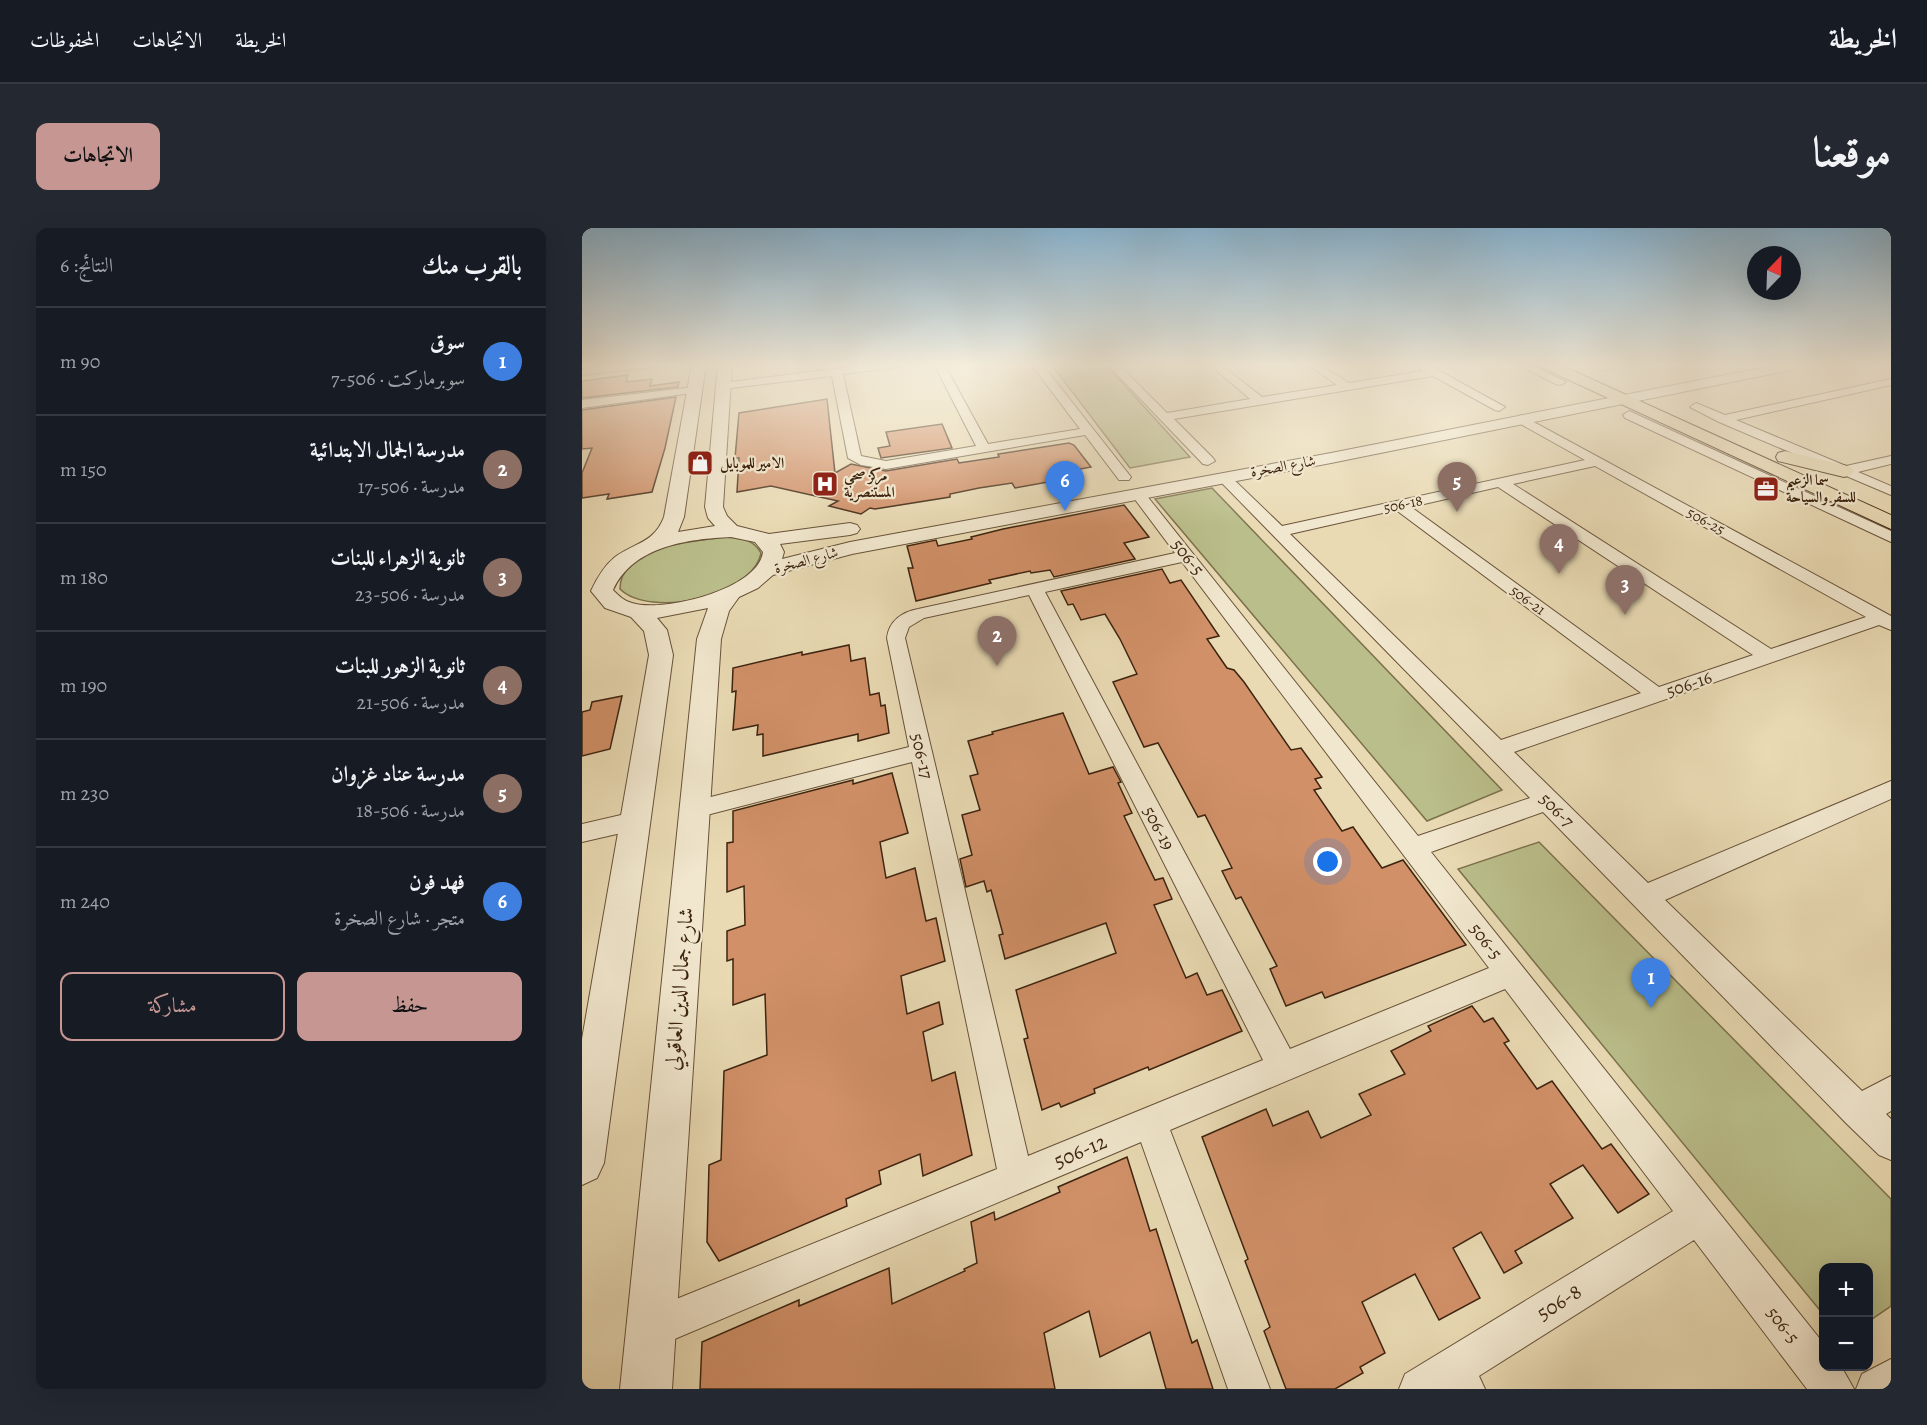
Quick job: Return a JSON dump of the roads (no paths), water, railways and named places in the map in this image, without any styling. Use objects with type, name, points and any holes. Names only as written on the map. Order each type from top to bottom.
[{"type":"main road","points":[[1672,418],[1891,505]]},
{"type":"main road","points":[[1692,418],[1891,523]]},
{"type":"main road","points":[[1774,460],[1844,471]]},
{"type":"main road","points":[[1774,460],[1771,474],[1785,487]]},
{"type":"street","points":[[655,545],[669,530],[675,517],[691,418]]},
{"type":"street","points":[[721,418],[714,507],[718,518],[731,531]]},
{"type":"street","points":[[847,418],[855,458],[886,465],[1088,431]]},
{"type":"street","points":[[968,418],[984,448]]},
{"type":"street","name":"506-5","points":[[1078,418],[1136,481],[1186,556],[1833,1389]]},
{"type":"street","name":"506-7","points":[[1166,418],[1217,466],[1278,531],[1496,750],[1891,1143]]},
{"type":"street","name":"شارع الصخرة","points":[[1187,465],[1217,466],[1331,458],[1520,418]]},
{"type":"street","name":"506-25","points":[[1521,418],[1886,621]]},
{"type":"street","points":[[1660,418],[1785,487],[1891,537]]},
{"type":"street","points":[[1723,419],[1891,491]]},
{"type":"street","points":[[1312,442],[1331,458]]},
{"type":"street","points":[[1844,471],[1891,460]]},
{"type":"street","name":"506-18","points":[[1278,531],[1598,461]]},
{"type":"street","name":"شارع الصخرة","points":[[766,570],[849,548],[1136,481],[1217,466]]},
{"type":"street","name":"شارع الصخرة","points":[[1101,481],[1136,481]]},
{"type":"street","points":[[1501,483],[1769,657]]},
{"type":"street","name":"506-21","points":[[1400,505],[1657,695]]},
{"type":"street","name":"شارع الصخرة","points":[[766,540],[866,526]]},
{"type":"street","points":[[731,531],[752,534],[766,540],[773,549],[773,559],[766,570],[730,594],[684,608],[638,611],[619,607],[607,600],[602,591],[604,579],[614,568],[655,545],[694,534],[731,531]]},
{"type":"street","name":"506-17","points":[[1016,1178],[896,638],[896,629],[904,620],[918,614],[1186,556]]},
{"type":"street","points":[[593,573],[614,568]]},
{"type":"street","name":"506-19","points":[[1034,588],[1283,1067]]},
{"type":"street","name":"شارع جمال الدين العاقولي","points":[[646,1389],[709,639],[718,611],[730,594]]},
{"type":"street","points":[[582,605],[607,600]]},
{"type":"street","points":[[582,1163],[661,655],[655,630],[638,611]]},
{"type":"street","name":"506-16","points":[[1496,750],[1769,657],[1886,621]]},
{"type":"street","points":[[695,809],[921,752]]},
{"type":"street","points":[[1644,897],[1891,789]]},
{"type":"street","points":[[1413,848],[1548,801]]},
{"type":"street","points":[[582,833],[634,821]]},
{"type":"street","name":"506-12","points":[[651,1329],[1510,973]]},
{"type":"street","points":[[1859,1112],[1891,1092]]},
{"type":"street","points":[[1150,1122],[1249,1389]]},
{"type":"street","name":"506-8","points":[[1420,1389],[1459,1379],[1699,1216]]},
{"type":"street","points":[[1877,1389],[1891,1379]]},
{"type":"place","name":"الامير للموبايل","points":[[700,463]]},
{"type":"place","name":"مركز صحي المستنصرية","points":[[825,484]]},
{"type":"place","name":"سما الزعيم للسفر والسياحة","points":[[1766,489]]},
{"type":"place","name":"فهد فون","points":[[1065,511]]},
{"type":"place","name":"مدرسة عناد غزوان","points":[[1457,512]]},
{"type":"place","name":"ثانوية الزهور للبنات","points":[[1559,574]]},
{"type":"place","name":"ثانوية الزهراء للبنات","points":[[1625,615]]},
{"type":"place","name":"مدرسة الجمال الابتدائية","points":[[997,666]]},
{"type":"place","name":"سوق","points":[[1651,1008]]}]
